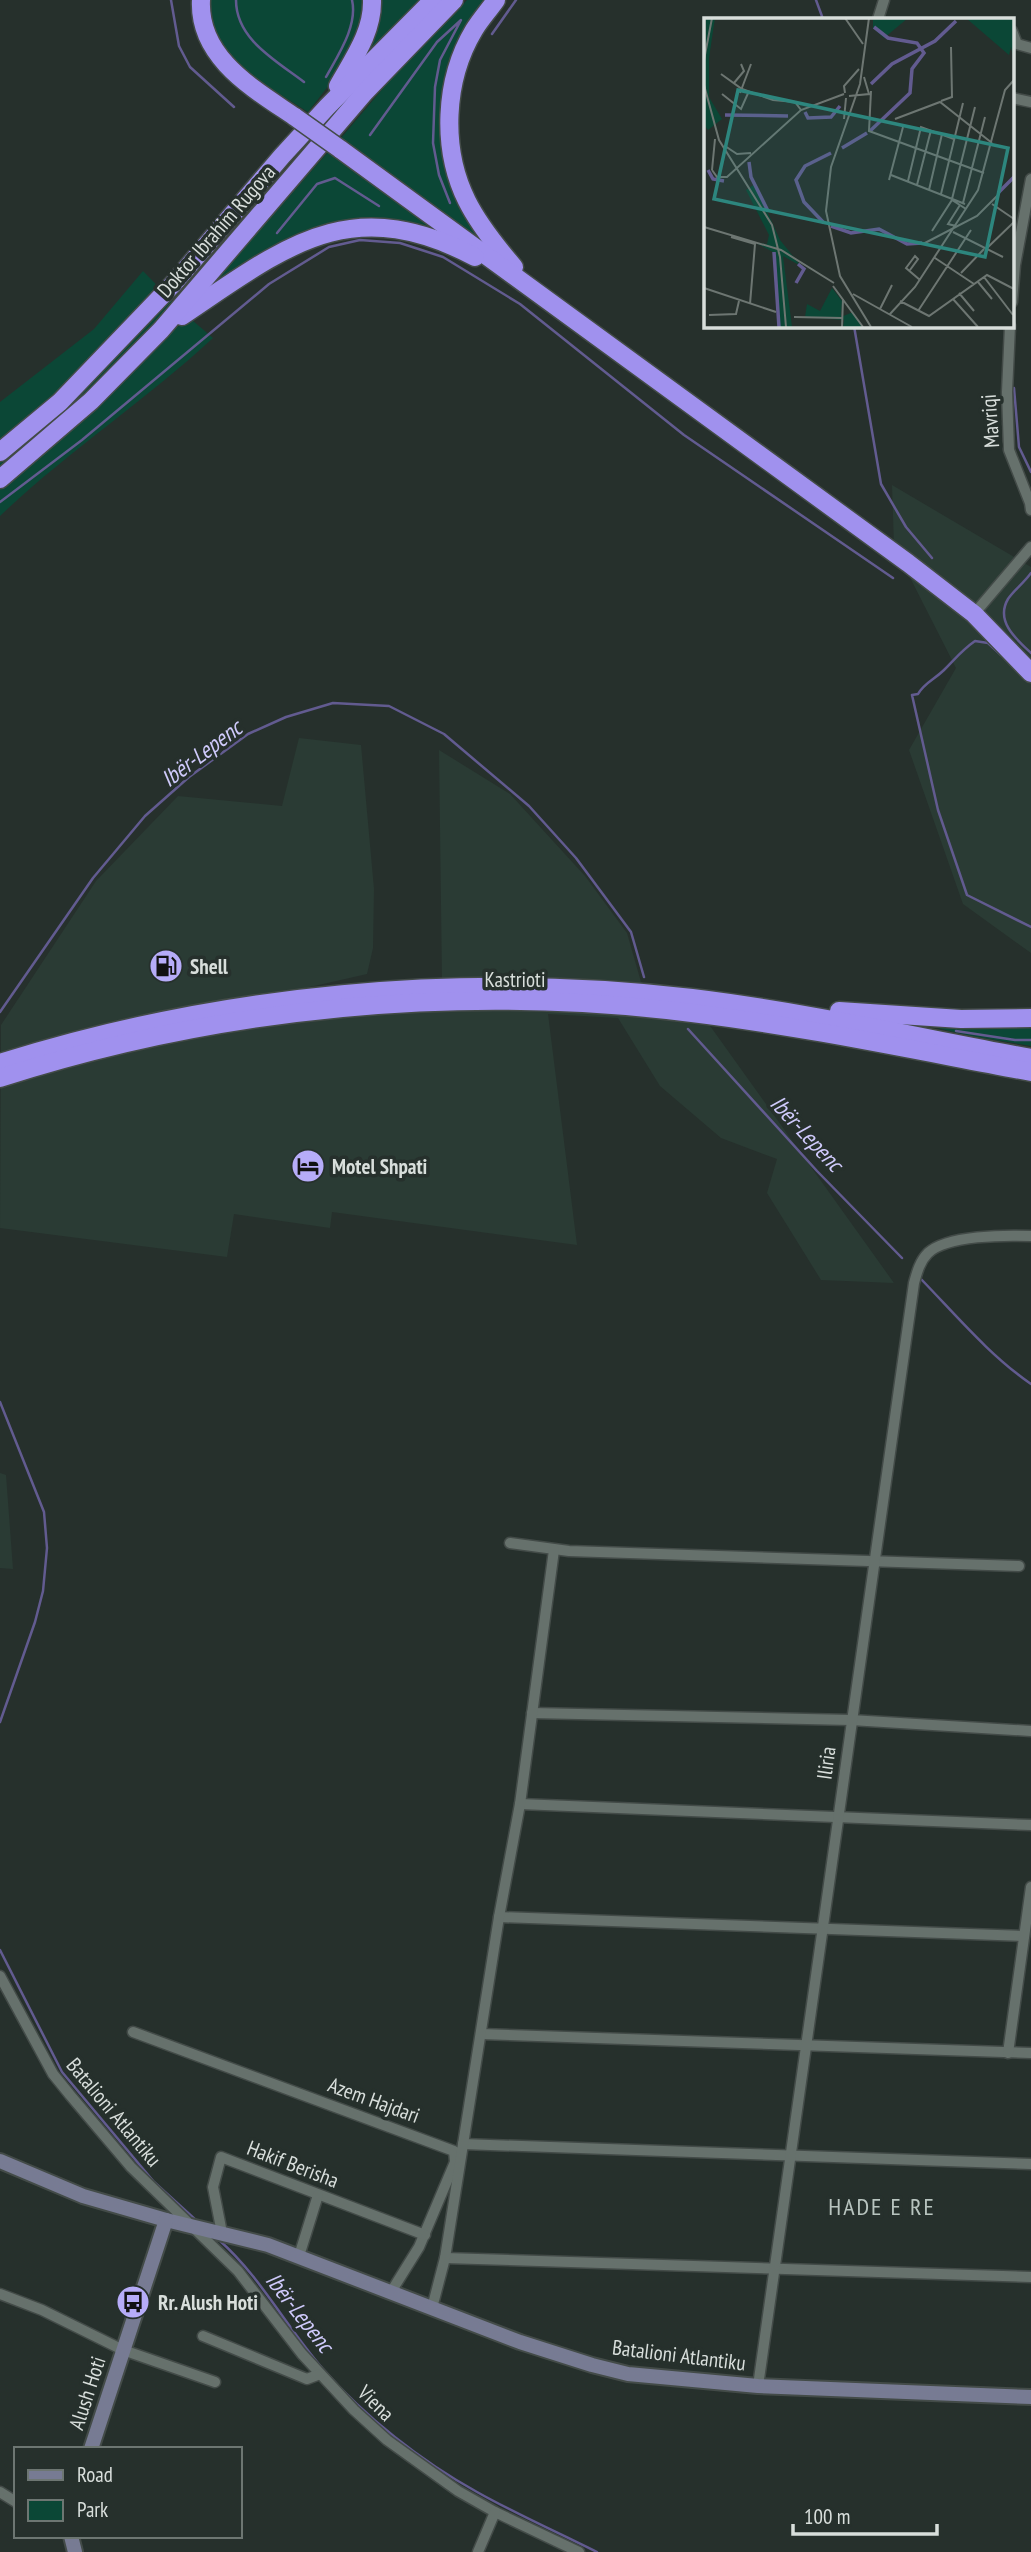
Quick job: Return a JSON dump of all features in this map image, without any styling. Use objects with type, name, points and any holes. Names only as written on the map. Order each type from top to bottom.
[{"type":"highway","points":[[201,0],[204,25],[217,55],[249,85],[908,562],[974,614],[1031,673]]},
{"type":"highway","points":[[327,107],[361,47],[372,13],[372,0]]},
{"type":"highway","name":"Doktor Ibrahim Rugova","points":[[0,452],[60,402],[174,284],[282,156],[433,0]]},
{"type":"highway","name":"Doktor Ibrahim Rugova","points":[[0,479],[91,401],[161,330],[365,92],[454,0]]},
{"type":"highway","points":[[496,0],[474,30],[453,83],[449,117],[450,141],[457,176],[466,200],[482,227],[529,286]]},
{"type":"highway","points":[[161,330],[271,257],[315,236],[344,230],[372,227],[421,233],[442,240],[529,286]]},
{"type":"highway","name":"Kastrioti","points":[[0,1063],[109,1033],[209,1012],[289,1000],[404,989],[518,987],[636,993],[746,1005],[1031,1058]]},
{"type":"highway","name":"Kastrioti","points":[[0,1078],[113,1046],[290,1014],[403,1004],[519,1001],[637,1007],[718,1016],[806,1029],[1031,1072]]},
{"type":"highway","points":[[746,1005],[907,1017],[1031,1018]]},
{"type":"street","points":[[878,18],[884,0]]},
{"type":"street","points":[[1014,36],[1017,44],[1031,48]]},
{"type":"street","points":[[1014,277],[1031,179]]},
{"type":"street","name":"Mavriqi","points":[[1010,327],[1007,391],[1009,450],[1031,510]]},
{"type":"street","points":[[974,614],[1031,547]]},
{"type":"street","name":"Iliria","points":[[758,2386],[911,1298],[922,1261],[929,1251],[972,1238],[1031,1236]]},
{"type":"street","points":[[510,1543],[554,1550],[1019,1566]]},
{"type":"street","points":[[432,2308],[444,2258],[520,1804],[554,1550]]},
{"type":"street","points":[[532,1713],[851,1720],[1031,1731]]},
{"type":"street","points":[[520,1804],[1031,1825]]},
{"type":"street","points":[[1008,2053],[1031,1887]]},
{"type":"street","points":[[499,1917],[1024,1936]]},
{"type":"street","name":"Batalioni Atlantiku","points":[[0,1976],[53,2074],[131,2167],[195,2226]]},
{"type":"street","name":"Azem Hajdari","points":[[133,2032],[452,2149],[456,2154],[455,2162],[425,2235],[391,2292]]},
{"type":"street","points":[[481,2034],[1031,2053]]},
{"type":"street","points":[[463,2144],[1031,2164]]},
{"type":"street","name":"Hakif Berisha","points":[[222,2233],[213,2187],[221,2157],[425,2235]]},
{"type":"street","name":"Batalioni Atlantiku","points":[[0,2161],[83,2196],[299,2256],[544,2350],[628,2374],[758,2386],[1031,2397]]},
{"type":"street","points":[[299,2256],[318,2195]]},
{"type":"street","name":"Alush Hoti","points":[[92,2447],[166,2220]]},
{"type":"street","name":"Viena","points":[[195,2226],[238,2271],[283,2332],[320,2374],[354,2410],[395,2446],[458,2491],[579,2552]]},
{"type":"street","points":[[444,2258],[1031,2277]]},
{"type":"street","points":[[0,2294],[53,2315],[123,2350]]},
{"type":"street","points":[[203,2336],[307,2379],[320,2374]]},
{"type":"street","name":"Alush Hoti","points":[[123,2350],[215,2382]]},
{"type":"street","points":[[478,2552],[495,2512]]},
{"type":"shaded area","points":[[892,485],[1031,567],[1031,953],[963,904],[909,750],[956,668],[894,546]]},
{"type":"shaded area","points":[[299,738],[361,745],[374,889],[373,948],[367,974],[279,994],[442,982],[439,750],[510,794],[585,876],[627,933],[641,982],[708,1023],[894,1283],[821,1280],[767,1193],[777,1159],[721,1138],[660,1086],[618,1018],[548,1014],[577,1245],[332,1212],[330,1228],[234,1214],[227,1257],[0,1228],[1,1025],[96,881],[178,796],[282,806]]},
{"type":"shaded area","points":[[0,1473],[6,1475],[13,1569],[0,1568]]},
{"type":"green space","points":[[211,0],[366,0],[367,9],[340,71],[308,112],[261,81],[229,54],[216,33]]},
{"type":"green space","points":[[377,0],[425,0],[360,62]]},
{"type":"green space","points":[[467,0],[490,0],[472,25],[449,158],[500,256],[340,139],[391,79]]},
{"type":"green space","points":[[328,152],[457,241],[341,224],[196,303]]},
{"type":"green space","points":[[143,271],[213,338],[0,516],[0,402],[94,329]]},
{"type":"green space","points":[[903,1020],[1031,1022],[1031,1046],[971,1036]]},
{"type":"waterway","points":[[171,0],[179,46],[190,67],[234,107]]},
{"type":"waterway","points":[[236,0],[238,14],[250,37],[270,57],[304,82]]},
{"type":"waterway","points":[[326,77],[350,30],[352,0]]},
{"type":"waterway","points":[[492,34],[516,0]]},
{"type":"waterway","points":[[816,0],[823,18]]},
{"type":"waterway","points":[[370,135],[437,42],[461,20],[440,60],[435,87],[433,143],[439,175],[450,203]]},
{"type":"waterway","points":[[277,233],[317,184],[335,178],[379,206]]},
{"type":"waterway","points":[[0,502],[82,440],[269,284],[329,247],[360,240],[400,243],[443,257],[520,304],[684,435],[893,578]]},
{"type":"waterway","points":[[854,327],[881,484],[906,527],[932,558]]},
{"type":"waterway","points":[[1014,388],[1019,447],[1031,472]]},
{"type":"waterway","points":[[1031,573],[1008,599],[1004,615],[1009,629],[1031,653]]},
{"type":"waterway","points":[[1001,655],[988,643],[975,641],[918,694],[912,695],[938,810],[967,895],[1031,927]]},
{"type":"waterway","name":"Ibër-Lepenc","points":[[0,1012],[93,878],[145,816],[189,777],[248,734],[286,717],[333,703],[389,706],[444,734],[529,806],[576,858],[631,932],[644,977]]},
{"type":"waterway","name":"Ibër-Lepenc","points":[[688,1029],[817,1171],[902,1258]]},
{"type":"waterway","points":[[956,1031],[1031,1040]]},
{"type":"waterway","name":"Ibër-Lepenc","points":[[920,1278],[987,1347],[1031,1384]]},
{"type":"waterway","name":"Ibër-Lepenc","points":[[0,1402],[44,1512],[47,1548],[43,1591],[35,1622],[0,1722]]},
{"type":"waterway","name":"Ibër-Lepenc","points":[[0,1950],[62,2072],[154,2182],[198,2222]]},
{"type":"waterway","name":"Ibër-Lepenc","points":[[219,2240],[260,2286],[323,2369],[375,2421],[435,2466],[477,2492],[597,2552]]},
{"type":"place","name":"Shell","points":[[166,966]]},
{"type":"place","name":"Motel Shpati","points":[[308,1166]]},
{"type":"place","name":"Rr. Alush Hoti","points":[[133,2302]]},
{"type":"district","name":"HADE E RE","points":[[882,2206]]}]
